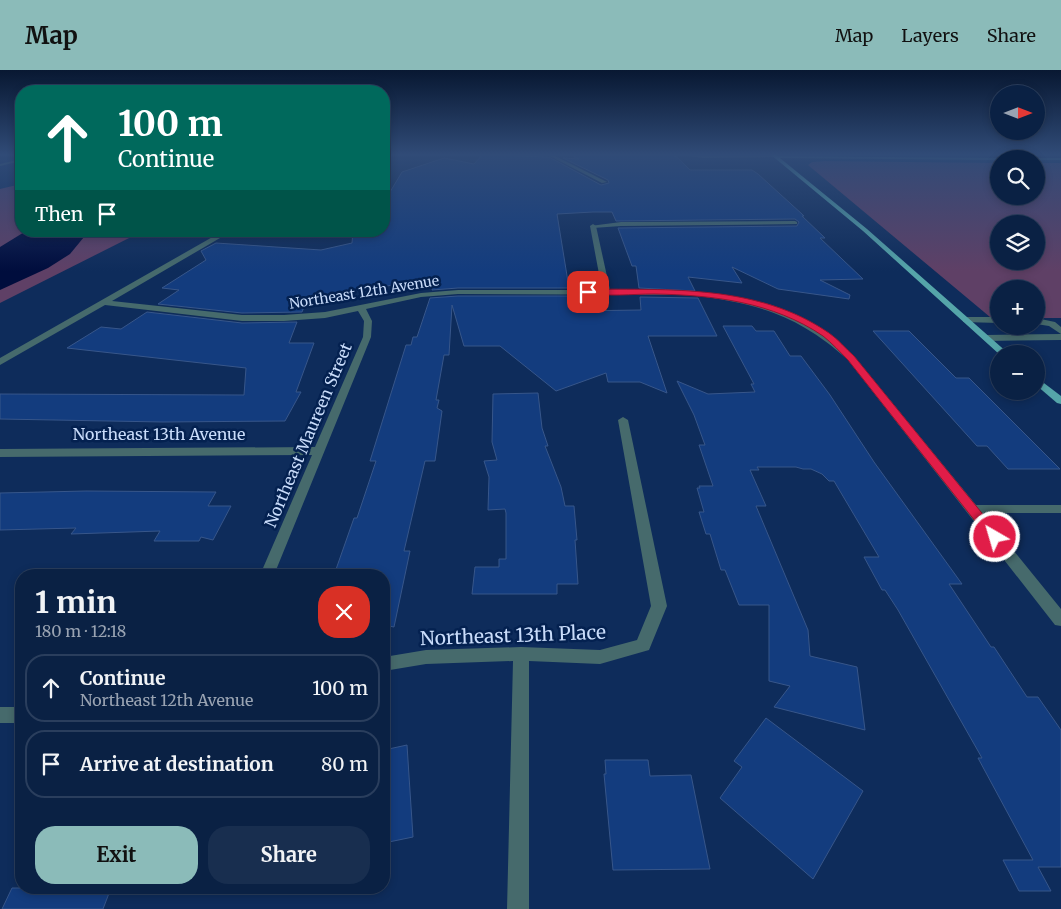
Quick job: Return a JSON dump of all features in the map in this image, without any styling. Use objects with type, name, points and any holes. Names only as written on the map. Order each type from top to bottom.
[{"type":"main road","points":[[820,193],[994,345]]},
{"type":"main road","points":[[1045,388],[1061,401]]},
{"type":"street","points":[[606,291],[593,226],[621,224],[795,224]]},
{"type":"street","points":[[0,362],[216,237]]},
{"type":"street","name":"Northeast 12th Avenue","points":[[102,302],[242,318],[284,318],[317,316],[421,295],[458,292],[606,291],[728,296],[783,312],[827,336],[851,358],[1061,620]]},
{"type":"street","name":"Northeast Maureen Street","points":[[270,569],[367,337],[368,321],[361,308]]},
{"type":"street","points":[[966,320],[990,320]]},
{"type":"street","points":[[1045,323],[1052,324],[1061,331]]},
{"type":"street","points":[[986,338],[1061,337]]},
{"type":"street","name":"Northeast 13th Place","points":[[390,663],[426,657],[521,654],[600,657],[642,645],[659,606],[623,420]]},
{"type":"street","name":"Northeast 13th Avenue","points":[[0,453],[319,451]]},
{"type":"street","points":[[973,509],[1061,509]]},
{"type":"street","points":[[518,909],[521,654]]},
{"type":"street","points":[[0,715],[15,715]]},
{"type":"shaded area","points":[[0,193],[15,193],[15,237],[131,237],[0,303]]},
{"type":"shaded area","points":[[842,193],[990,193],[990,205],[1045,205],[1045,193],[1061,193],[1061,318],[1045,318],[1045,280],[990,280],[990,317]]},
{"type":"shaded area","points":[[16,237],[84,237],[70,254],[48,268],[0,290],[0,247]]},
{"type":"building","points":[[390,193],[779,193],[825,238],[820,238],[863,279],[820,280],[850,295],[849,299],[778,289],[732,267],[742,283],[688,277],[695,291],[639,288],[636,266],[632,266],[618,228],[797,226],[799,222],[795,219],[616,221],[612,212],[593,212],[557,214],[569,288],[458,288],[432,290],[436,278],[307,299],[302,312],[242,313],[158,304],[179,290],[162,288],[206,260],[201,251],[216,243],[321,250],[352,243],[352,237],[390,237]]},
{"type":"building","points":[[458,296],[570,296],[572,311],[641,310],[640,297],[698,298],[717,336],[648,336],[667,393],[640,382],[608,382],[606,373],[556,391],[500,346],[464,346],[452,305],[449,355],[444,355],[436,400],[439,400],[437,408],[442,411],[435,461],[425,461],[404,551],[410,551],[394,627],[390,626],[390,569],[336,569],[354,518],[357,518],[376,461],[370,461],[406,345],[411,345],[413,337],[417,337],[430,298]]},
{"type":"building","points":[[147,312],[242,323],[297,322],[289,343],[314,343],[296,392],[301,392],[285,421],[163,422],[0,419],[0,394],[244,395],[246,368],[67,348],[101,327],[121,329]]},
{"type":"building","points":[[723,326],[752,326],[756,331],[774,331],[790,356],[801,356],[830,395],[874,462],[962,584],[949,584],[991,647],[994,647],[1027,697],[1038,697],[1061,730],[1061,867],[1038,867],[1051,891],[1019,891],[1003,860],[1033,860],[978,758],[982,758],[898,610],[885,590],[882,590],[864,557],[879,557],[834,481],[829,481],[822,474],[811,469],[796,467],[757,467],[759,470],[750,470],[766,506],[756,506],[808,630],[810,656],[857,667],[865,730],[774,707],[790,686],[769,681],[769,605],[739,605],[725,570],[721,570],[710,534],[706,534],[699,512],[704,512],[697,488],[700,488],[699,486],[713,486],[699,445],[705,445],[694,415],[677,381],[708,394],[755,392],[751,384],[754,384]]},
{"type":"building","points":[[873,331],[909,331],[956,378],[969,378],[1060,469],[1008,469],[987,446],[977,446]]},
{"type":"building","points":[[538,393],[542,428],[548,446],[545,446],[561,487],[565,506],[574,506],[578,584],[557,584],[557,594],[472,594],[475,567],[499,567],[499,559],[506,559],[506,513],[505,509],[488,510],[489,477],[484,461],[497,460],[492,442],[493,394]]},
{"type":"building","points":[[86,491],[216,492],[208,506],[231,506],[213,540],[201,537],[199,541],[154,541],[160,531],[71,534],[76,528],[0,530],[0,493]]},
{"type":"building","points":[[766,718],[863,791],[813,879],[720,798],[742,767],[734,761]]},
{"type":"building","points":[[407,745],[413,837],[390,842],[390,749]]},
{"type":"building","points":[[605,760],[648,760],[650,776],[691,775],[710,869],[613,870],[604,774],[606,774]]},
{"type":"building","points":[[12,888],[15,888],[15,894],[109,894],[103,909],[2,909]]},
{"type":"route","points":[[588,292],[691,293],[728,296],[783,312],[806,323],[840,346],[851,358],[995,537]]}]
